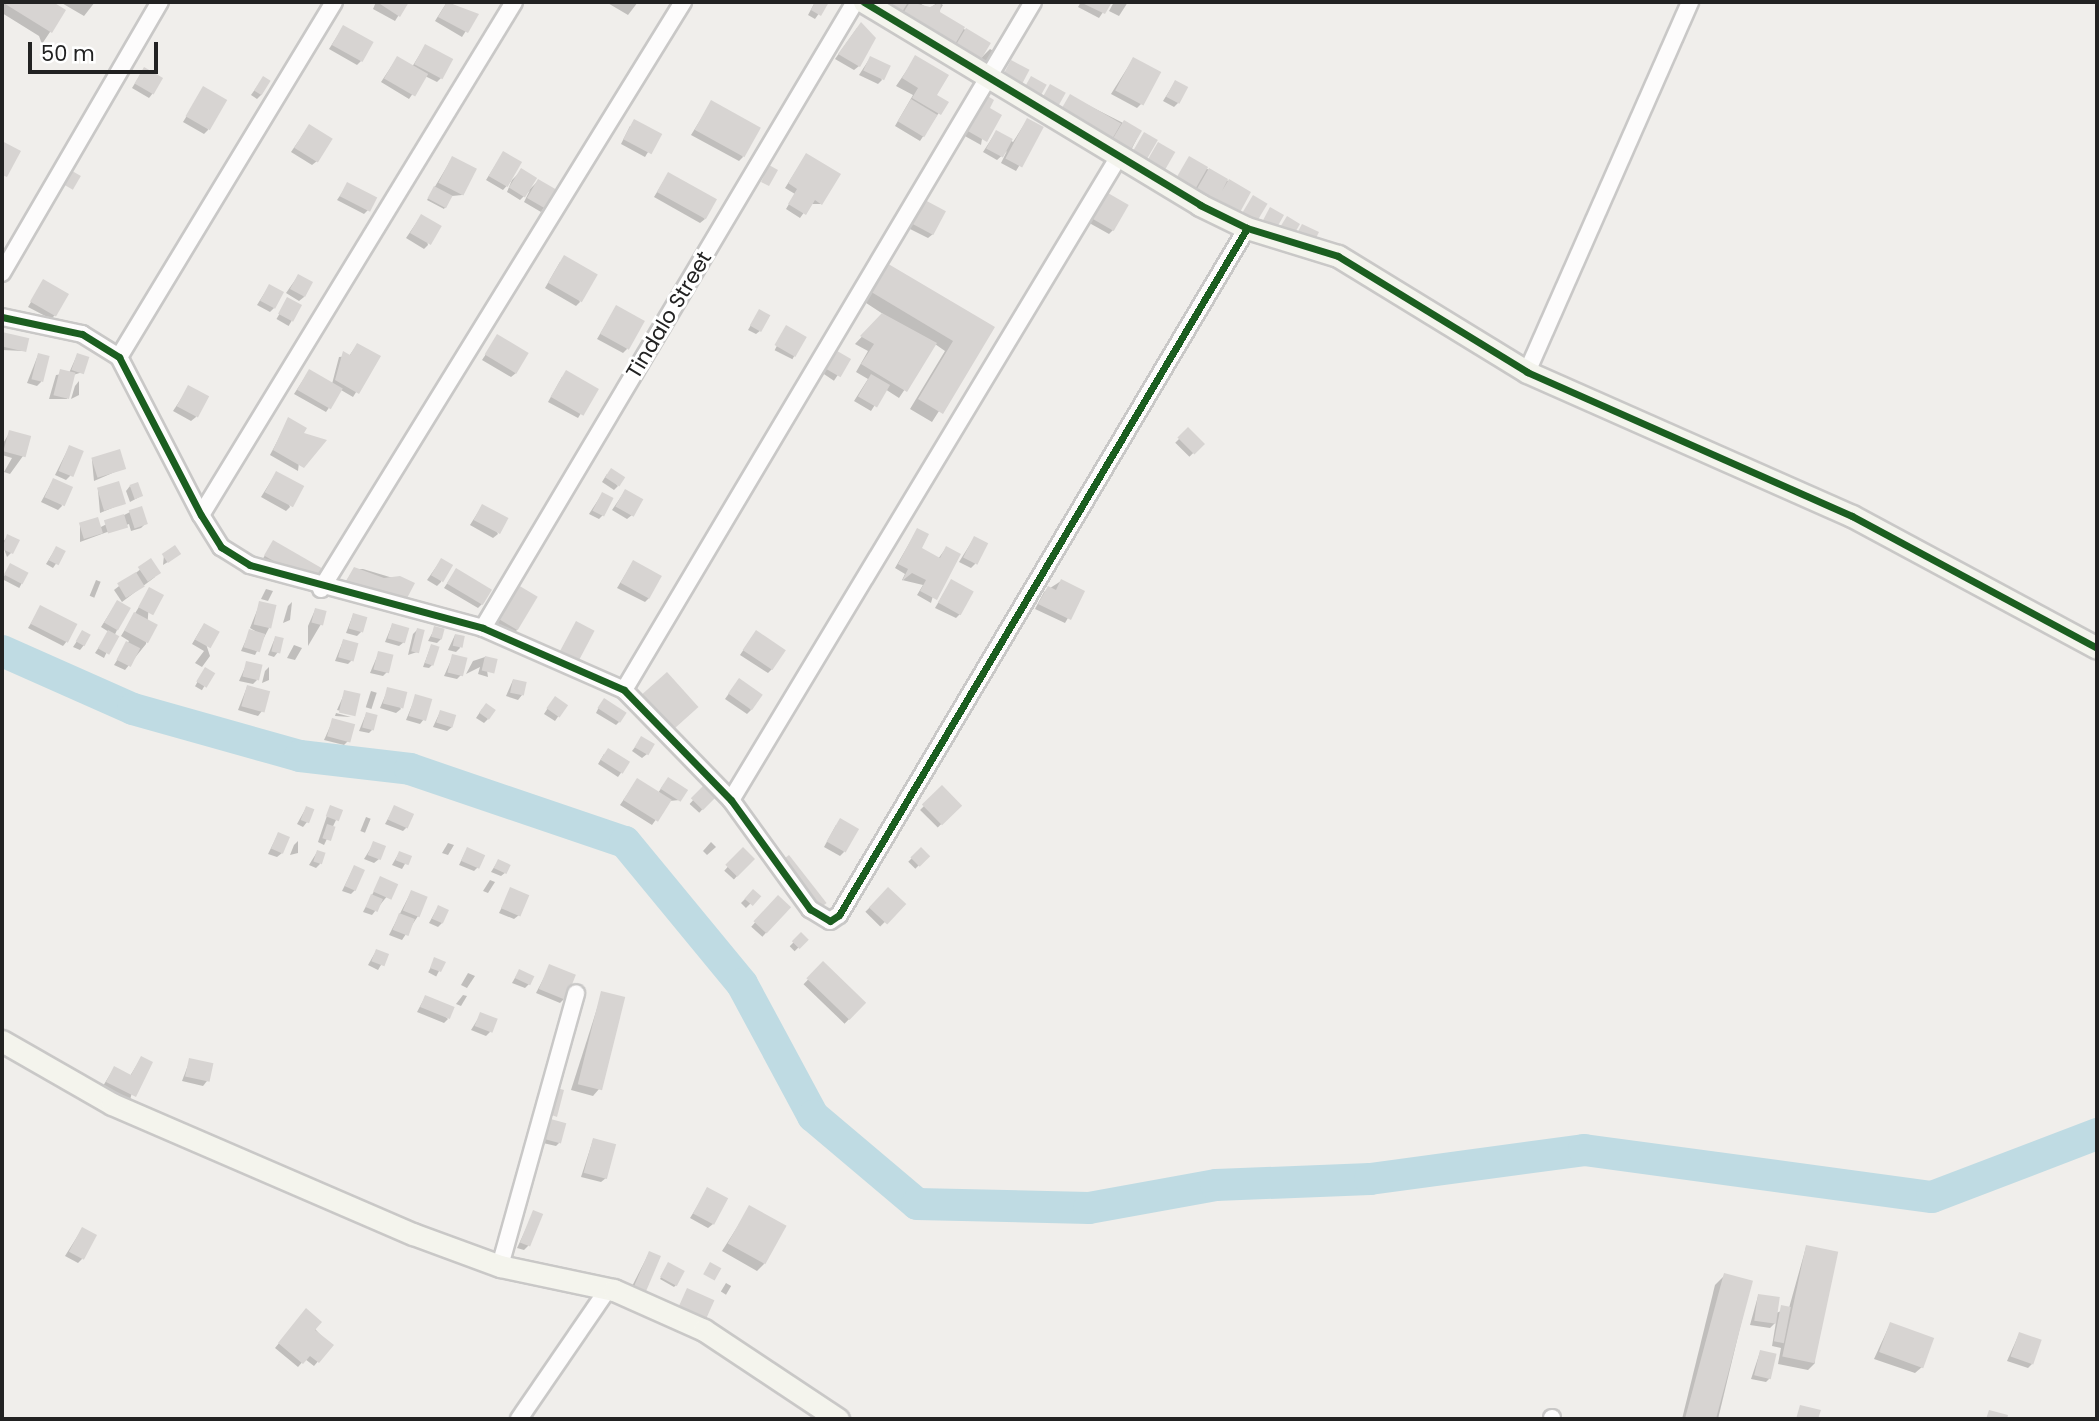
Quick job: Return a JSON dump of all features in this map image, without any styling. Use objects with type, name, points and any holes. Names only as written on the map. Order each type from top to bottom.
[{"type":"street","points":[[2,273],[160,2]]},
{"type":"street","points":[[119,357],[334,2]]},
{"type":"street","points":[[201,515],[514,2]]},
{"type":"street","points":[[321,589],[683,2]]},
{"type":"street","name":"Tindalo Street","points":[[483,628],[855,2]]},
{"type":"street","points":[[864,2],[1118,158],[1247,228],[1338,256],[1527,372],[1839,510],[2097,648]]},
{"type":"street","points":[[624,690],[1033,2]]},
{"type":"street","points":[[1527,372],[1690,2]]},
{"type":"street","points":[[732,800],[1118,158]]},
{"type":"street","points":[[2,317],[82,334],[119,357],[201,515],[221,547],[250,565],[321,589],[483,628],[624,690],[732,800],[810,909],[830,921],[839,915],[1247,228]]},
{"type":"street","points":[[500,1266],[576,993]]},
{"type":"street","points":[[2,1041],[112,1104],[500,1266],[608,1289],[704,1330],[838,1419]]},
{"type":"street","points":[[519,1419],[608,1289]]},
{"type":"building","points":[[2,2],[53,2],[66,10],[52,33]]},
{"type":"building","points":[[377,2],[409,2],[400,17]]},
{"type":"building","points":[[447,2],[479,14],[468,33],[438,17]]},
{"type":"building","points":[[815,2],[829,2],[821,16],[811,10]]},
{"type":"building","points":[[869,2],[908,2],[898,19]]},
{"type":"building","points":[[910,2],[930,7],[941,2],[940,12],[965,27],[950,53],[900,18]]},
{"type":"building","points":[[1080,2],[1112,2],[1105,14]]},
{"type":"building","points":[[861,22],[876,38],[860,67],[838,54]]},
{"type":"building","points":[[343,25],[374,42],[362,62],[332,45]]},
{"type":"building","points":[[966,28],[991,43],[975,70],[950,55]]},
{"type":"building","points":[[425,44],[453,59],[442,79],[414,64]]},
{"type":"building","points":[[915,55],[949,75],[937,95],[949,102],[941,115],[912,98],[918,88],[902,78]]},
{"type":"building","points":[[397,56],[428,74],[415,97],[384,79]]},
{"type":"building","points":[[870,56],[891,66],[884,80],[863,71]]},
{"type":"building","points":[[1133,57],[1161,72],[1143,106],[1115,91]]},
{"type":"building","points":[[1011,60],[1030,70],[1018,92],[999,82]]},
{"type":"building","points":[[144,67],[163,78],[154,94],[134,83]]},
{"type":"building","points":[[263,76],[271,81],[262,95],[254,90]]},
{"type":"building","points":[[1031,76],[1047,85],[1038,101],[1022,93]]},
{"type":"building","points":[[1175,80],[1188,87],[1179,104],[1166,97]]},
{"type":"building","points":[[1050,84],[1066,93],[1055,113],[1039,104]]},
{"type":"building","points":[[203,86],[227,100],[210,130],[186,116]]},
{"type":"building","points":[[1070,94],[1121,124],[1108,146],[1057,117]]},
{"type":"building","points":[[986,95],[994,100],[990,108],[1002,115],[987,142],[966,130]]},
{"type":"building","points":[[911,99],[938,115],[924,137],[898,121]]},
{"type":"building","points":[[711,100],[761,128],[744,157],[695,130]]},
{"type":"building","points":[[1027,118],[1044,127],[1022,168],[1005,159]]},
{"type":"building","points":[[634,119],[662,134],[651,154],[623,139]]},
{"type":"building","points":[[1124,120],[1142,131],[1126,158],[1108,147]]},
{"type":"building","points":[[309,124],[333,139],[318,163],[294,148]]},
{"type":"building","points":[[996,130],[1013,139],[1003,157],[986,149]]},
{"type":"building","points":[[1144,132],[1158,140],[1142,168],[1128,160]]},
{"type":"building","points":[[2,141],[21,151],[7,177],[2,175]]},
{"type":"building","points":[[1158,142],[1175,152],[1161,177],[1144,167]]},
{"type":"building","points":[[503,151],[522,162],[508,187],[488,176]]},
{"type":"building","points":[[806,153],[841,174],[822,205],[815,200],[806,215],[788,204],[797,189],[788,183]]},
{"type":"building","points":[[452,156],[477,169],[463,195],[438,183]]},
{"type":"building","points":[[1189,156],[1208,167],[1193,194],[1174,183]]},
{"type":"building","points":[[769,165],[778,170],[769,186],[761,182]]},
{"type":"building","points":[[67,168],[81,176],[73,190],[59,182]]},
{"type":"building","points":[[521,168],[537,178],[525,198],[509,188]]},
{"type":"building","points":[[1209,168],[1228,179],[1222,191],[1229,179],[1251,192],[1238,216],[1194,194]]},
{"type":"building","points":[[668,172],[717,199],[706,219],[657,192]]},
{"type":"building","points":[[538,179],[557,190],[546,209],[527,198]]},
{"type":"building","points":[[347,182],[377,197],[370,212],[340,196]]},
{"type":"building","points":[[434,186],[453,196],[446,208],[427,198]]},
{"type":"building","points":[[1101,189],[1129,205],[1114,231],[1086,215]]},
{"type":"building","points":[[1253,195],[1268,204],[1254,226],[1240,217]]},
{"type":"building","points":[[923,199],[946,211],[933,235],[910,223]]},
{"type":"building","points":[[1270,207],[1284,215],[1275,231],[1260,226]]},
{"type":"building","points":[[421,214],[442,226],[431,245],[410,233]]},
{"type":"building","points":[[1287,216],[1300,224],[1293,236],[1277,232]]},
{"type":"building","points":[[1302,224],[1319,232],[1313,244],[1295,237]]},
{"type":"building","points":[[564,255],[598,274],[582,302],[548,283]]},
{"type":"building","points":[[885,262],[995,327],[943,414],[918,399],[953,341],[868,290]]},
{"type":"building","points":[[298,274],[313,282],[305,297],[290,289]]},
{"type":"building","points":[[43,279],[69,294],[56,317],[30,302]]},
{"type":"building","points":[[269,284],[284,292],[275,309],[260,301]]},
{"type":"building","points":[[287,297],[302,305],[293,322],[278,314]]},
{"type":"building","points":[[616,305],[645,321],[629,350],[600,334]]},
{"type":"building","points":[[759,309],[770,315],[761,332],[750,326]]},
{"type":"building","points":[[882,313],[937,343],[907,392],[861,364],[874,344],[860,336]]},
{"type":"building","points":[[786,325],[807,337],[795,357],[774,345]]},
{"type":"building","points":[[2,332],[29,338],[26,352],[2,346]]},
{"type":"building","points":[[497,334],[529,353],[516,374],[485,355]]},
{"type":"building","points":[[357,343],[381,356],[359,394],[335,380],[343,351],[350,355]]},
{"type":"building","points":[[832,348],[851,359],[841,377],[822,366]]},
{"type":"building","points":[[38,353],[50,356],[43,382],[31,379]]},
{"type":"building","points":[[77,353],[89,357],[84,374],[71,370]]},
{"type":"building","points":[[60,369],[76,373],[69,399],[53,395]]},
{"type":"building","points":[[309,369],[343,388],[331,409],[297,390]]},
{"type":"building","points":[[566,370],[599,389],[583,416],[550,397]]},
{"type":"building","points":[[871,374],[890,385],[877,408],[858,397]]},
{"type":"building","points":[[188,385],[209,396],[198,417],[177,406]]},
{"type":"building","points":[[288,417],[307,428],[304,433],[327,440],[304,468],[273,450]]},
{"type":"building","points":[[1188,427],[1205,444],[1194,455],[1177,438]]},
{"type":"building","points":[[9,430],[31,436],[26,457],[3,451]]},
{"type":"building","points":[[69,445],[84,451],[73,477],[59,471]]},
{"type":"building","points":[[120,449],[126,469],[97,478],[91,458]]},
{"type":"building","points":[[611,468],[625,477],[619,486],[605,477]]},
{"type":"building","points":[[276,471],[304,486],[293,507],[265,492]]},
{"type":"building","points":[[53,478],[73,487],[65,506],[44,497]]},
{"type":"building","points":[[119,481],[126,504],[104,511],[97,488]]},
{"type":"building","points":[[138,482],[143,496],[135,499],[130,485]]},
{"type":"building","points":[[625,489],[643,499],[634,517],[615,506]]},
{"type":"building","points":[[602,492],[614,498],[604,517],[592,511]]},
{"type":"building","points":[[482,504],[508,518],[500,534],[474,520]]},
{"type":"building","points":[[142,506],[148,524],[135,528],[129,510]]},
{"type":"building","points":[[124,514],[128,527],[108,534],[104,520]]},
{"type":"building","points":[[98,517],[103,533],[84,539],[79,523]]},
{"type":"building","points":[[917,528],[929,534],[922,548],[940,558],[946,546],[961,554],[937,600],[920,591],[926,580],[912,573],[902,581],[908,569],[898,564]]},
{"type":"building","points":[[7,534],[20,540],[13,554],[2,549]]},
{"type":"building","points":[[974,536],[988,543],[977,565],[963,557]]},
{"type":"building","points":[[273,540],[324,570],[315,585],[264,556]]},
{"type":"building","points":[[175,545],[181,554],[168,563],[162,554]]},
{"type":"building","points":[[56,546],[66,551],[59,565],[49,560]]},
{"type":"building","points":[[151,558],[161,573],[148,582],[138,567]]},
{"type":"building","points":[[441,558],[453,565],[443,582],[431,575]]},
{"type":"building","points":[[633,560],[662,576],[649,599],[620,583]]},
{"type":"building","points":[[10,563],[29,573],[22,584],[4,574]]},
{"type":"building","points":[[354,567],[384,578],[400,576],[415,583],[404,604],[342,588]]},
{"type":"building","points":[[456,568],[492,590],[483,605],[447,583]]},
{"type":"building","points":[[136,572],[145,587],[126,598],[117,583]]},
{"type":"building","points":[[951,579],[974,592],[961,615],[938,603]]},
{"type":"building","points":[[1061,579],[1085,591],[1071,620],[1038,604],[1048,586],[1056,590]]},
{"type":"building","points":[[518,585],[538,597],[518,630],[498,618]]},
{"type":"building","points":[[149,587],[164,595],[153,615],[138,607]]},
{"type":"building","points":[[117,600],[131,608],[118,631],[104,623]]},
{"type":"building","points":[[259,601],[277,605],[271,628],[254,624]]},
{"type":"building","points":[[40,605],[77,624],[68,643],[30,624]]},
{"type":"building","points":[[315,608],[327,611],[323,625],[311,623]]},
{"type":"building","points":[[134,612],[158,625],[148,643],[124,631]]},
{"type":"building","points":[[353,613],[367,617],[363,633],[349,628]]},
{"type":"building","points":[[576,621],[595,631],[579,661],[560,651]]},
{"type":"building","points":[[204,623],[220,632],[211,648],[195,640]]},
{"type":"building","points":[[392,623],[409,628],[405,643],[388,638]]},
{"type":"building","points":[[434,626],[445,629],[442,639],[431,637]]},
{"type":"building","points":[[417,628],[425,630],[419,653],[411,651]]},
{"type":"building","points":[[249,629],[265,634],[260,652],[243,647]]},
{"type":"building","points":[[82,630],[91,635],[84,646],[76,641]]},
{"type":"building","points":[[108,630],[119,636],[109,655],[98,648]]},
{"type":"building","points":[[756,630],[786,650],[772,670],[743,650]]},
{"type":"building","points":[[455,634],[465,636],[463,648],[453,646]]},
{"type":"building","points":[[275,636],[284,638],[280,654],[271,652]]},
{"type":"building","points":[[343,639],[358,643],[354,661],[338,657]]},
{"type":"building","points":[[126,641],[140,648],[131,667],[116,660]]},
{"type":"building","points":[[431,644],[440,647],[433,666],[425,663]]},
{"type":"building","points":[[378,651],[394,655],[389,673],[373,669]]},
{"type":"building","points":[[452,654],[468,658],[463,676],[447,672]]},
{"type":"building","points":[[485,656],[498,659],[494,674],[482,671]]},
{"type":"building","points":[[246,661],[263,665],[259,680],[242,677]]},
{"type":"building","points":[[205,667],[215,673],[207,688],[196,682]]},
{"type":"building","points":[[667,672],[698,707],[674,729],[642,694]]},
{"type":"building","points":[[739,678],[763,695],[752,710],[728,694]]},
{"type":"building","points":[[513,679],[527,682],[524,696],[510,693]]},
{"type":"building","points":[[247,685],[270,691],[264,712],[241,706]]},
{"type":"building","points":[[387,687],[407,692],[403,709],[383,703]]},
{"type":"building","points":[[344,690],[361,694],[355,716],[339,712]]},
{"type":"building","points":[[415,694],[432,699],[426,721],[409,716]]},
{"type":"building","points":[[555,696],[568,705],[560,717],[546,708]]},
{"type":"building","points":[[604,698],[627,713],[620,723],[597,708]]},
{"type":"building","points":[[486,703],[496,710],[489,720],[479,713]]},
{"type":"building","points":[[440,710],[456,715],[452,727],[436,722]]},
{"type":"building","points":[[366,712],[378,715],[374,730],[362,728]]},
{"type":"building","points":[[332,718],[355,724],[350,743],[327,736]]},
{"type":"building","points":[[641,736],[655,744],[648,755],[634,747]]},
{"type":"building","points":[[608,748],[630,762],[623,774],[601,760]]},
{"type":"building","points":[[668,777],[688,790],[681,802],[660,789]]},
{"type":"building","points":[[637,778],[672,800],[658,822],[623,800]]},
{"type":"building","points":[[705,784],[717,796],[703,810],[691,798]]},
{"type":"building","points":[[942,785],[962,806],[942,825],[922,804]]},
{"type":"building","points":[[330,805],[343,810],[339,821],[326,816]]},
{"type":"building","points":[[394,805],[414,814],[408,829],[387,820]]},
{"type":"building","points":[[306,806],[314,809],[309,823],[301,820]]},
{"type":"building","points":[[840,818],[859,829],[846,852],[826,841]]},
{"type":"building","points":[[327,824],[336,827],[331,841],[322,838]]},
{"type":"building","points":[[278,832],[290,837],[283,854],[271,849]]},
{"type":"building","points":[[373,841],[386,846],[381,860],[368,855]]},
{"type":"building","points":[[467,847],[485,855],[479,869],[461,861]]},
{"type":"building","points":[[743,847],[755,859],[737,877],[725,865]]},
{"type":"building","points":[[921,847],[930,856],[920,867],[910,858]]},
{"type":"building","points":[[317,850],[326,853],[322,864],[313,861]]},
{"type":"building","points":[[399,851],[412,856],[408,865],[395,860]]},
{"type":"building","points":[[789,855],[827,903],[816,912],[778,864]]},
{"type":"building","points":[[498,859],[511,865],[506,874],[494,868]]},
{"type":"building","points":[[354,865],[365,870],[356,891],[345,886]]},
{"type":"building","points":[[380,876],[398,884],[391,900],[373,892]]},
{"type":"building","points":[[510,887],[529,895],[520,916],[501,908]]},
{"type":"building","points":[[888,887],[906,904],[887,925],[869,907]]},
{"type":"building","points":[[753,889],[761,896],[753,906],[744,899]]},
{"type":"building","points":[[411,890],[428,897],[419,917],[403,910]]},
{"type":"building","points":[[371,894],[383,899],[377,912],[366,907]]},
{"type":"building","points":[[778,895],[791,907],[767,934],[753,921]]},
{"type":"building","points":[[438,905],[449,910],[443,924],[432,919]]},
{"type":"building","points":[[399,913],[415,919],[408,936],[393,930]]},
{"type":"building","points":[[801,932],[809,940],[800,949],[792,941]]},
{"type":"building","points":[[376,949],[389,954],[384,966],[371,961]]},
{"type":"building","points":[[434,957],[446,962],[441,972],[430,968]]},
{"type":"building","points":[[823,961],[866,1003],[849,1020],[806,978]]},
{"type":"building","points":[[549,964],[576,975],[566,1000],[539,989]]},
{"type":"building","points":[[519,969],[534,976],[530,985],[515,978]]},
{"type":"building","points":[[601,991],[625,997],[602,1090],[578,1084]]},
{"type":"building","points":[[425,995],[455,1007],[450,1019],[420,1007]]},
{"type":"building","points":[[480,1012],[498,1019],[492,1033],[475,1026]]},
{"type":"building","points":[[141,1056],[153,1062],[136,1097],[106,1082],[114,1066],[131,1075]]},
{"type":"building","points":[[189,1058],[213,1063],[210,1082],[185,1077]]},
{"type":"building","points":[[557,1088],[564,1090],[557,1117],[549,1114]]},
{"type":"building","points":[[547,1118],[566,1123],[561,1143],[542,1138]]},
{"type":"building","points":[[593,1138],[616,1144],[607,1179],[584,1173]]},
{"type":"building","points":[[707,1187],[728,1198],[714,1225],[693,1213]]},
{"type":"building","points":[[749,1205],[787,1226],[765,1264],[728,1243]]},
{"type":"building","points":[[533,1210],[543,1214],[530,1247],[520,1242]]},
{"type":"building","points":[[82,1227],[97,1235],[84,1260],[69,1252]]},
{"type":"building","points":[[1806,1245],[1838,1252],[1815,1363],[1782,1357]]},
{"type":"building","points":[[649,1251],[661,1256],[643,1299],[631,1294]]},
{"type":"building","points":[[668,1262],[685,1271],[677,1286],[660,1277]]},
{"type":"building","points":[[710,1262],[721,1268],[715,1281],[703,1274]]},
{"type":"building","points":[[1724,1273],[1753,1281],[1716,1419],[1685,1418]]},
{"type":"building","points":[[687,1288],[714,1300],[704,1323],[677,1311]]},
{"type":"building","points":[[1758,1294],[1780,1297],[1776,1324],[1754,1321]]},
{"type":"building","points":[[1781,1305],[1791,1307],[1784,1343],[1774,1341]]},
{"type":"building","points":[[306,1308],[322,1322],[315,1330],[334,1345],[319,1363],[310,1356],[303,1364],[278,1343]]},
{"type":"building","points":[[1890,1322],[1934,1338],[1923,1368],[1879,1352]]},
{"type":"building","points":[[2019,1332],[2042,1340],[2033,1364],[2011,1357]]},
{"type":"building","points":[[1760,1350],[1777,1354],[1771,1379],[1754,1375]]},
{"type":"building","points":[[1800,1405],[1821,1410],[1818,1419],[1796,1419]]},
{"type":"building","points":[[1989,1410],[2008,1415],[2007,1419],[1986,1419]]},
{"type":"waterway","points":[[2,651],[133,709],[300,756],[410,769],[625,842],[742,984],[813,1116],[917,1204],[1089,1208],[1216,1185],[1370,1179],[1584,1150],[1932,1197],[2097,1134]]},
{"type":"cycle path","points":[[864,2],[1200,205],[1247,228],[1338,256],[1527,372],[1852,516],[2097,648]]},
{"type":"cycle path","points":[[2,317],[82,334],[119,357],[201,515],[221,547],[250,565],[483,628],[624,690],[731,800],[810,909],[830,921],[839,915],[1247,228]]}]
